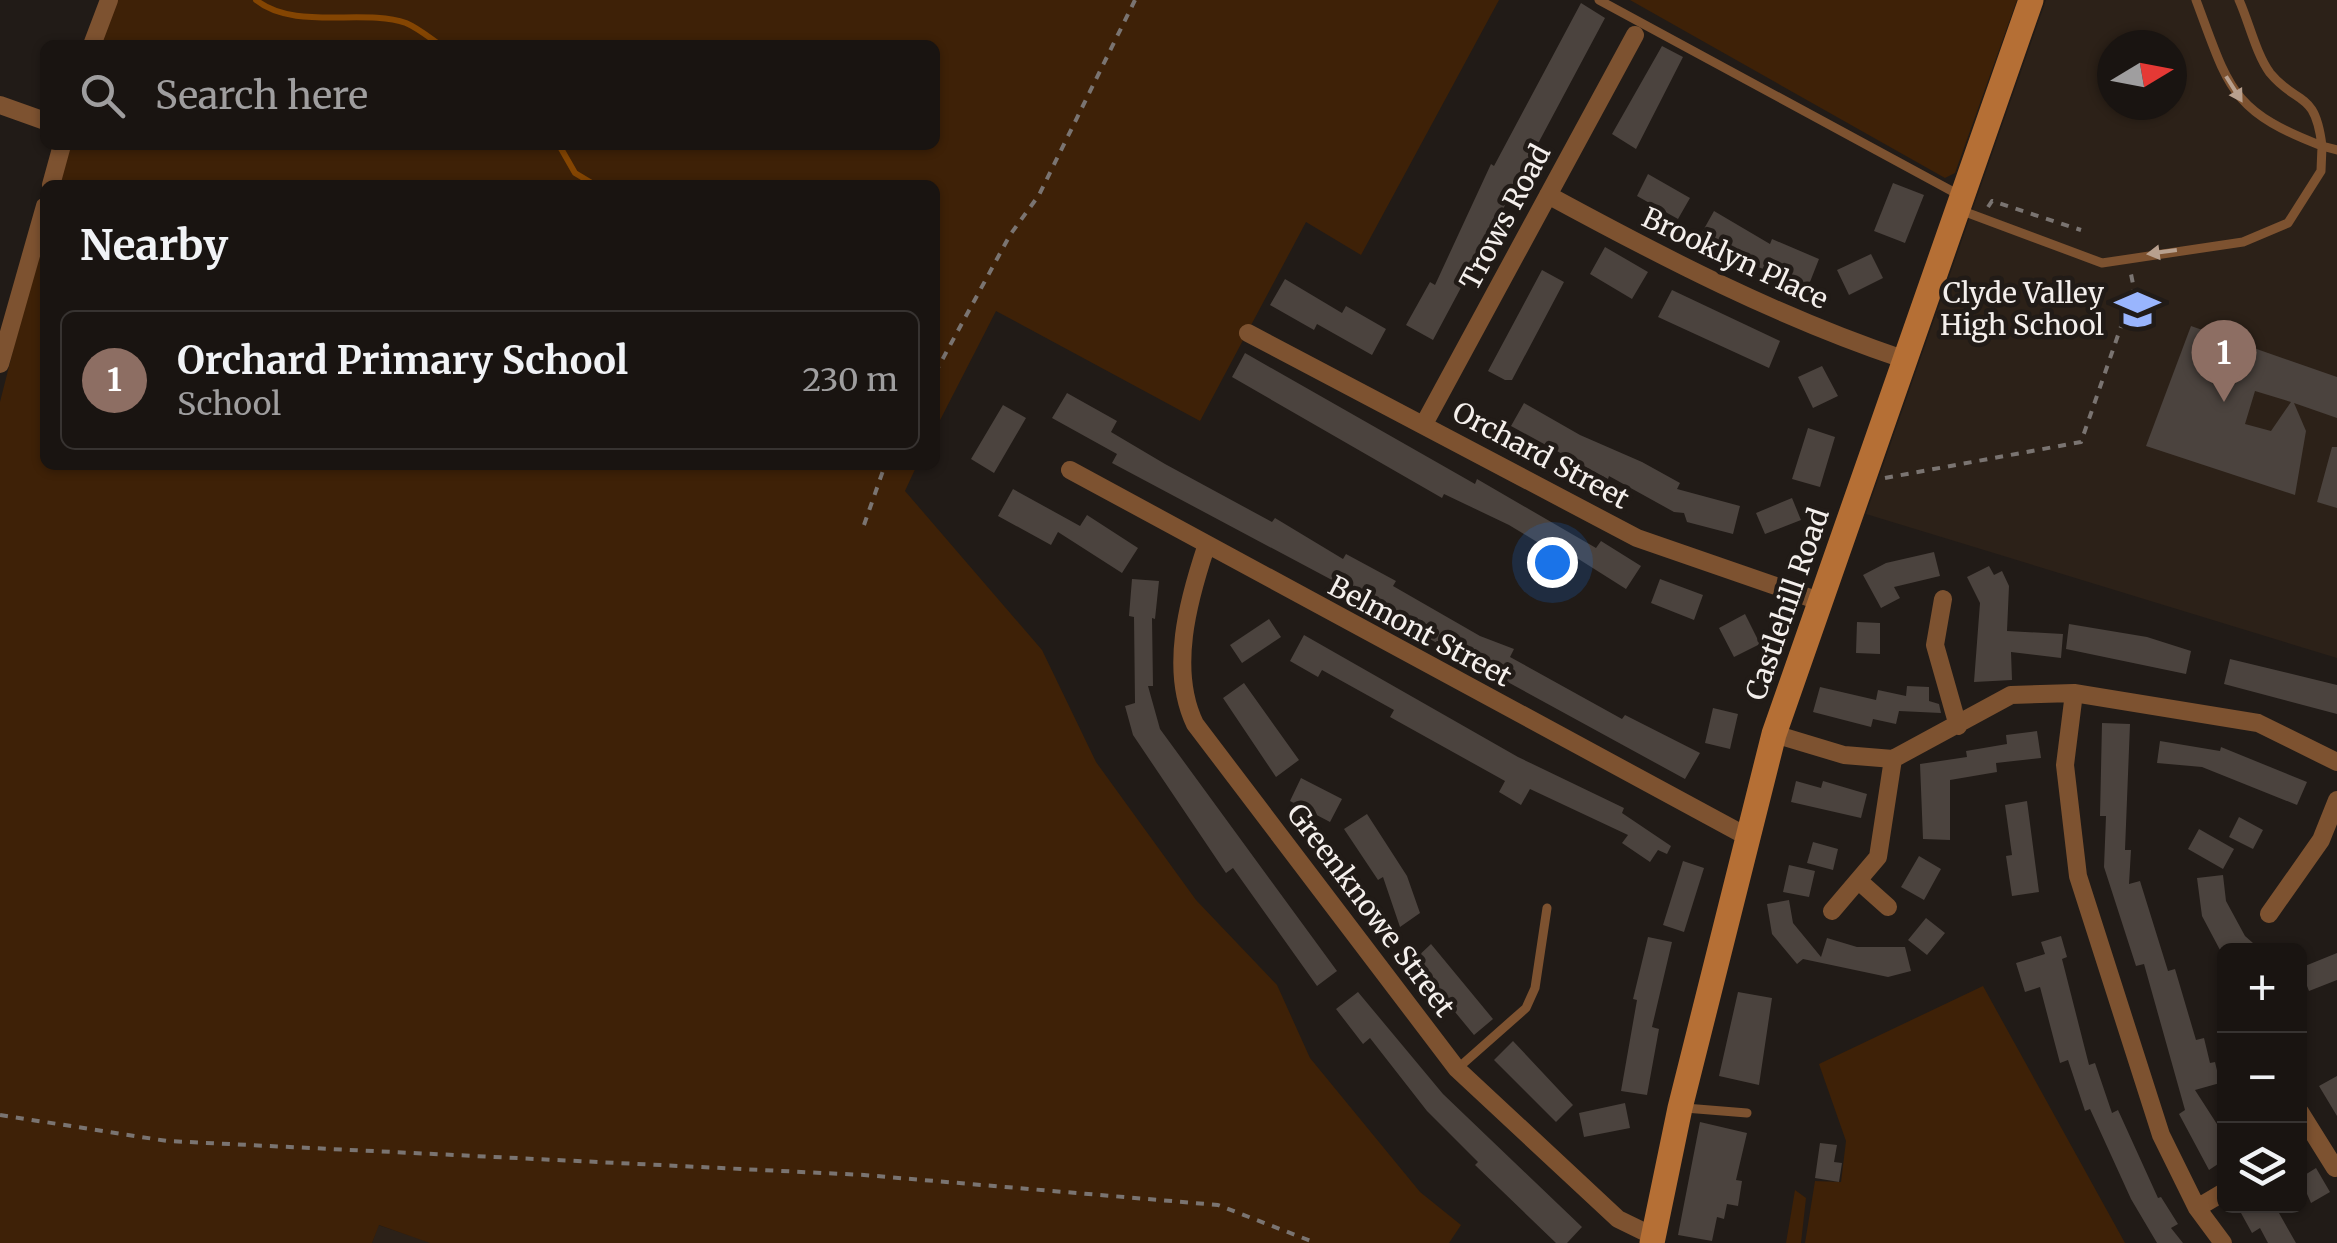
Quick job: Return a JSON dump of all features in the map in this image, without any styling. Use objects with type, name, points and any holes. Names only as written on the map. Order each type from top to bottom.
[{"type":"main road","name":"Castlehill Road","points":[[1653,1239],[1680,1108],[1774,734],[1903,359],[1967,207],[2031,0]]},
{"type":"street","points":[[94,40],[109,0]]},
{"type":"street","name":"Trows Road","points":[[1424,424],[1634,35]]},
{"type":"street","points":[[0,105],[40,118]]},
{"type":"street","points":[[52,180],[61,150]]},
{"type":"street","name":"Brooklyn Place","points":[[1548,195],[1694,275],[1782,315],[1903,359]]},
{"type":"street","points":[[0,364],[40,224]]},
{"type":"street","name":"Orchard Street","points":[[1248,334],[1637,538],[1819,601]]},
{"type":"street","name":"Belmont Street","points":[[1070,470],[1746,836]]},
{"type":"street","name":"Greenknowe Street","points":[[1206,547],[1186,606],[1186,706],[1195,724],[1458,1069],[1618,1219],[1653,1239]]},
{"type":"street","points":[[1942,599],[1934,645],[1958,726]]},
{"type":"street","points":[[2074,694],[2065,764],[2078,876],[2161,1134],[2197,1208],[2223,1243]]},
{"type":"street","points":[[1774,734],[1844,756],[1893,759],[2012,695],[2074,694],[2258,723],[2337,762]]},
{"type":"street","points":[[1832,911],[1878,857],[1885,833],[1893,759]]},
{"type":"street","points":[[2269,914],[2321,840],[2337,800]]},
{"type":"street","points":[[1860,882],[1888,906]]},
{"type":"street","points":[[2307,1143],[2335,1168]]},
{"type":"street","points":[[2197,1208],[2217,1196]]},
{"type":"lane","points":[[1599,0],[1967,207],[2102,263],[2243,242],[2288,223],[2322,170],[2319,119],[2302,96],[2270,73],[2239,0]]},
{"type":"lane","points":[[2196,0],[2222,70],[2244,106],[2280,130],[2337,150]]},
{"type":"lane","points":[[1458,1069],[1526,1008],[1536,988],[1547,908]]},
{"type":"lane","points":[[1680,1108],[1747,1113]]},
{"type":"path","points":[[940,364],[1010,235],[1040,194],[1135,0]]},
{"type":"path","points":[[1967,207],[1992,202],[2081,230]]},
{"type":"path","points":[[1886,462],[1880,479],[2080,442],[2134,289],[2128,258]]},
{"type":"path","points":[[864,525],[883,470]]},
{"type":"path","points":[[0,1115],[166,1141],[864,1175],[1218,1205],[1316,1243]]},
{"type":"shaded area","points":[[109,0],[1499,0],[1361,255],[1306,222],[1200,421],[996,311],[940,420],[940,180],[57,180],[65,150],[940,150],[940,40],[95,40]]},
{"type":"shaded area","points":[[1630,0],[2017,0],[1955,173],[1945,178]]},
{"type":"shaded area","name":"Clyde Valley High School","points":[[2046,0],[2337,0],[2337,658],[1866,514]]},
{"type":"shaded area","points":[[40,244],[40,470],[915,470],[905,491],[1042,650],[1096,762],[1196,900],[1277,985],[1310,1058],[1420,1192],[1461,1225],[1449,1243],[430,1243],[379,1225],[372,1243],[0,1243],[0,402]]},
{"type":"shaded area","points":[[1983,986],[2125,1243],[1805,1243],[1815,1181],[1841,1182],[1846,1141],[1819,1064]]},
{"type":"shaded area","points":[[1795,1190],[1806,1198],[1801,1243],[1786,1243]]},
{"type":"shaded area","points":[[378,1225],[430,1242],[430,1243],[372,1243]]},
{"type":"building","points":[[1581,3],[1605,18],[1433,340],[1406,325],[1430,282],[1435,285],[1491,164],[1494,166]]},
{"type":"building","points":[[1662,46],[1683,57],[1636,149],[1612,134]]},
{"type":"building","points":[[1648,174],[1690,198],[1678,219],[1637,196]]},
{"type":"building","points":[[1893,183],[1924,195],[1905,243],[1874,231]]},
{"type":"building","points":[[1714,211],[1770,244],[1772,239],[1819,259],[1808,287],[1741,260],[1700,236]]},
{"type":"building","points":[[1605,247],[1648,272],[1632,299],[1590,274]]},
{"type":"building","points":[[1871,254],[1883,278],[1849,295],[1837,270]]},
{"type":"building","points":[[1542,270],[1564,282],[1512,380],[1505,380],[1488,371]]},
{"type":"building","points":[[1285,279],[1342,313],[1346,306],[1386,329],[1372,355],[1317,324],[1314,330],[1270,305]]},
{"type":"building","points":[[1672,290],[1780,341],[1769,368],[1658,317]]},
{"type":"building","points":[[2191,326],[2337,377],[2337,418],[2294,403],[2306,431],[2295,495],[2146,446]],"holes":[[[2255,391],[2291,402],[2271,431],[2245,424]]]},
{"type":"building","points":[[1245,353],[1475,484],[1477,479],[1596,548],[1601,541],[1641,566],[1626,589],[1569,553],[1565,559],[1509,525],[1444,494],[1442,498],[1232,377]]},
{"type":"building","points":[[1822,366],[1838,396],[1813,408],[1798,377]]},
{"type":"building","points":[[1067,393],[1117,421],[1111,432],[1165,464],[1272,522],[1275,518],[1343,559],[1346,554],[1396,581],[1393,586],[1480,636],[1514,649],[1510,657],[1622,719],[1625,715],[1700,753],[1685,779],[1449,650],[1404,624],[1407,620],[1112,463],[1117,454],[1052,418]]},
{"type":"building","points":[[1524,403],[1680,483],[1677,489],[1740,506],[1733,534],[1687,522],[1684,513],[1674,512],[1609,476],[1608,479],[1511,426]]},
{"type":"building","points":[[1003,405],[1026,418],[994,473],[971,459]]},
{"type":"building","points":[[1808,428],[1835,437],[1820,487],[1792,479]]},
{"type":"building","points":[[2332,447],[2337,447],[2337,508],[2317,502]]},
{"type":"building","points":[[1013,489],[1080,526],[1087,515],[1138,548],[1122,573],[1058,532],[1051,545],[998,516]]},
{"type":"building","points":[[1792,498],[1801,520],[1765,534],[1756,513]]},
{"type":"building","points":[[1934,552],[1940,576],[1894,587],[1900,598],[1881,608],[1863,575],[1886,563]]},
{"type":"building","points":[[1989,566],[1994,575],[2002,571],[2009,586],[2007,631],[2063,634],[2061,658],[2011,652],[2012,680],[1974,682],[1980,603],[1967,577]]},
{"type":"building","points":[[1132,579],[1159,581],[1155,619],[1152,618],[1153,686],[1148,686],[1160,729],[1337,971],[1317,986],[1233,868],[1226,873],[1133,735],[1125,706],[1135,703],[1134,617],[1129,616]]},
{"type":"building","points":[[1660,579],[1703,595],[1694,620],[1651,603]]},
{"type":"building","points":[[1745,614],[1760,644],[1734,657],[1719,628]]},
{"type":"building","points":[[1269,619],[1281,637],[1242,663],[1230,645]]},
{"type":"building","points":[[1857,622],[1880,623],[1880,654],[1856,653]]},
{"type":"building","points":[[2069,624],[2147,637],[2191,651],[2186,674],[2066,649]]},
{"type":"building","points":[[1304,635],[1518,757],[1624,808],[1622,813],[1671,846],[1667,854],[1658,850],[1650,862],[1622,843],[1628,835],[1530,789],[1521,805],[1499,792],[1505,781],[1390,717],[1394,710],[1322,670],[1318,677],[1290,661]]},
{"type":"building","points":[[2230,659],[2337,685],[2337,714],[2224,684]]},
{"type":"building","points":[[1244,683],[1299,760],[1276,777],[1223,698]]},
{"type":"building","points":[[1907,686],[1929,687],[1929,701],[1939,704],[1941,713],[1899,711],[1896,724],[1873,719],[1871,727],[1813,712],[1820,687],[1876,700],[1878,690],[1906,696]]},
{"type":"building","points":[[1713,708],[1738,714],[1730,749],[1705,743]]},
{"type":"building","points":[[2102,723],[2130,724],[2125,850],[2131,850],[2129,884],[2140,881],[2168,971],[2175,969],[2196,1040],[2204,1038],[2210,1063],[2215,1062],[2217,1084],[2195,1090],[2217,1124],[2217,1165],[2209,1170],[2179,1114],[2185,1110],[2144,964],[2136,966],[2104,867],[2106,816],[2100,816]]},
{"type":"building","points":[[2037,731],[2041,758],[1996,763],[1997,772],[1950,780],[1950,840],[1923,839],[1920,764],[1967,757],[1966,751],[2007,744],[2006,735]]},
{"type":"building","points":[[2160,741],[2220,751],[2221,747],[2307,782],[2297,805],[2202,767],[2157,763]]},
{"type":"building","points":[[1301,778],[1342,799],[1330,822],[1290,801]]},
{"type":"building","points":[[1796,781],[1821,788],[1823,781],[1867,794],[1861,818],[1791,802]]},
{"type":"building","points":[[2027,801],[2039,892],[2012,896],[2006,856],[2012,855],[2005,805]]},
{"type":"building","points":[[1367,814],[1407,876],[1420,913],[1400,927],[1383,877],[1378,880],[1344,829]]},
{"type":"building","points":[[2239,817],[2263,830],[2253,849],[2229,837]]},
{"type":"building","points":[[2199,829],[2234,849],[2223,869],[2188,849]]},
{"type":"building","points":[[1813,842],[1838,849],[1833,870],[1807,863]]},
{"type":"building","points":[[1919,856],[1941,869],[1924,900],[1901,887]]},
{"type":"building","points":[[1683,861],[1704,868],[1684,932],[1663,925]]},
{"type":"building","points":[[1789,865],[1815,871],[1809,897],[1783,892]]},
{"type":"building","points":[[2223,875],[2226,901],[2253,943],[2217,944],[2202,916],[2197,878]]},
{"type":"building","points":[[1789,900],[1793,923],[1821,957],[1827,938],[1857,947],[1905,947],[1911,971],[1888,977],[1803,959],[1797,964],[1772,934],[1767,904]]},
{"type":"building","points":[[1926,918],[1945,933],[1927,955],[1908,940]]},
{"type":"building","points":[[2061,936],[2067,957],[2062,959],[2089,1065],[2095,1063],[2112,1113],[2118,1110],[2158,1198],[2178,1224],[2171,1228],[2183,1243],[2157,1243],[2131,1199],[2090,1109],[2085,1111],[2068,1060],[2060,1063],[2040,987],[2025,992],[2016,963],[2045,954],[2041,942]]},
{"type":"building","points":[[1648,937],[1672,942],[1652,1027],[1659,1029],[1647,1095],[1621,1091],[1637,1000],[1633,999]]},
{"type":"building","points":[[1431,944],[1493,1019],[1474,1035],[1413,961]]},
{"type":"building","points":[[2337,953],[2337,980],[2309,991],[2307,965]]},
{"type":"building","points":[[1358,992],[1443,1094],[1582,1227],[1567,1243],[1556,1243],[1475,1165],[1478,1162],[1427,1111],[1370,1038],[1363,1044],[1336,1009]]},
{"type":"building","points":[[1738,992],[1772,998],[1759,1085],[1719,1076]]},
{"type":"building","points":[[1513,1041],[1573,1105],[1556,1122],[1494,1060]]},
{"type":"building","points":[[2337,1076],[2337,1116],[2319,1086]]},
{"type":"building","points":[[1625,1103],[1630,1128],[1584,1137],[1579,1113]]},
{"type":"building","points":[[1700,1122],[1747,1133],[1736,1180],[1742,1181],[1738,1206],[1727,1204],[1724,1219],[1717,1217],[1712,1241],[1678,1235]]},
{"type":"building","points":[[1820,1143],[1837,1145],[1834,1162],[1842,1163],[1839,1182],[1815,1178]]},
{"type":"building","points":[[2316,1168],[2330,1192],[2311,1203],[2307,1194],[2307,1174]]},
{"type":"building","points":[[2241,1213],[2279,1213],[2296,1243],[2268,1243],[2260,1228],[2252,1233]]},
{"type":"waterway","points":[[256,0],[290,15],[389,19],[406,23],[433,40]]},
{"type":"waterway","points":[[562,150],[575,173],[587,180]]},
{"type":"place","name":"Clyde Valley High School","points":[[2137,309]]},
{"type":"place","name":"Orchard Primary School","points":[[2224,402]]}]
